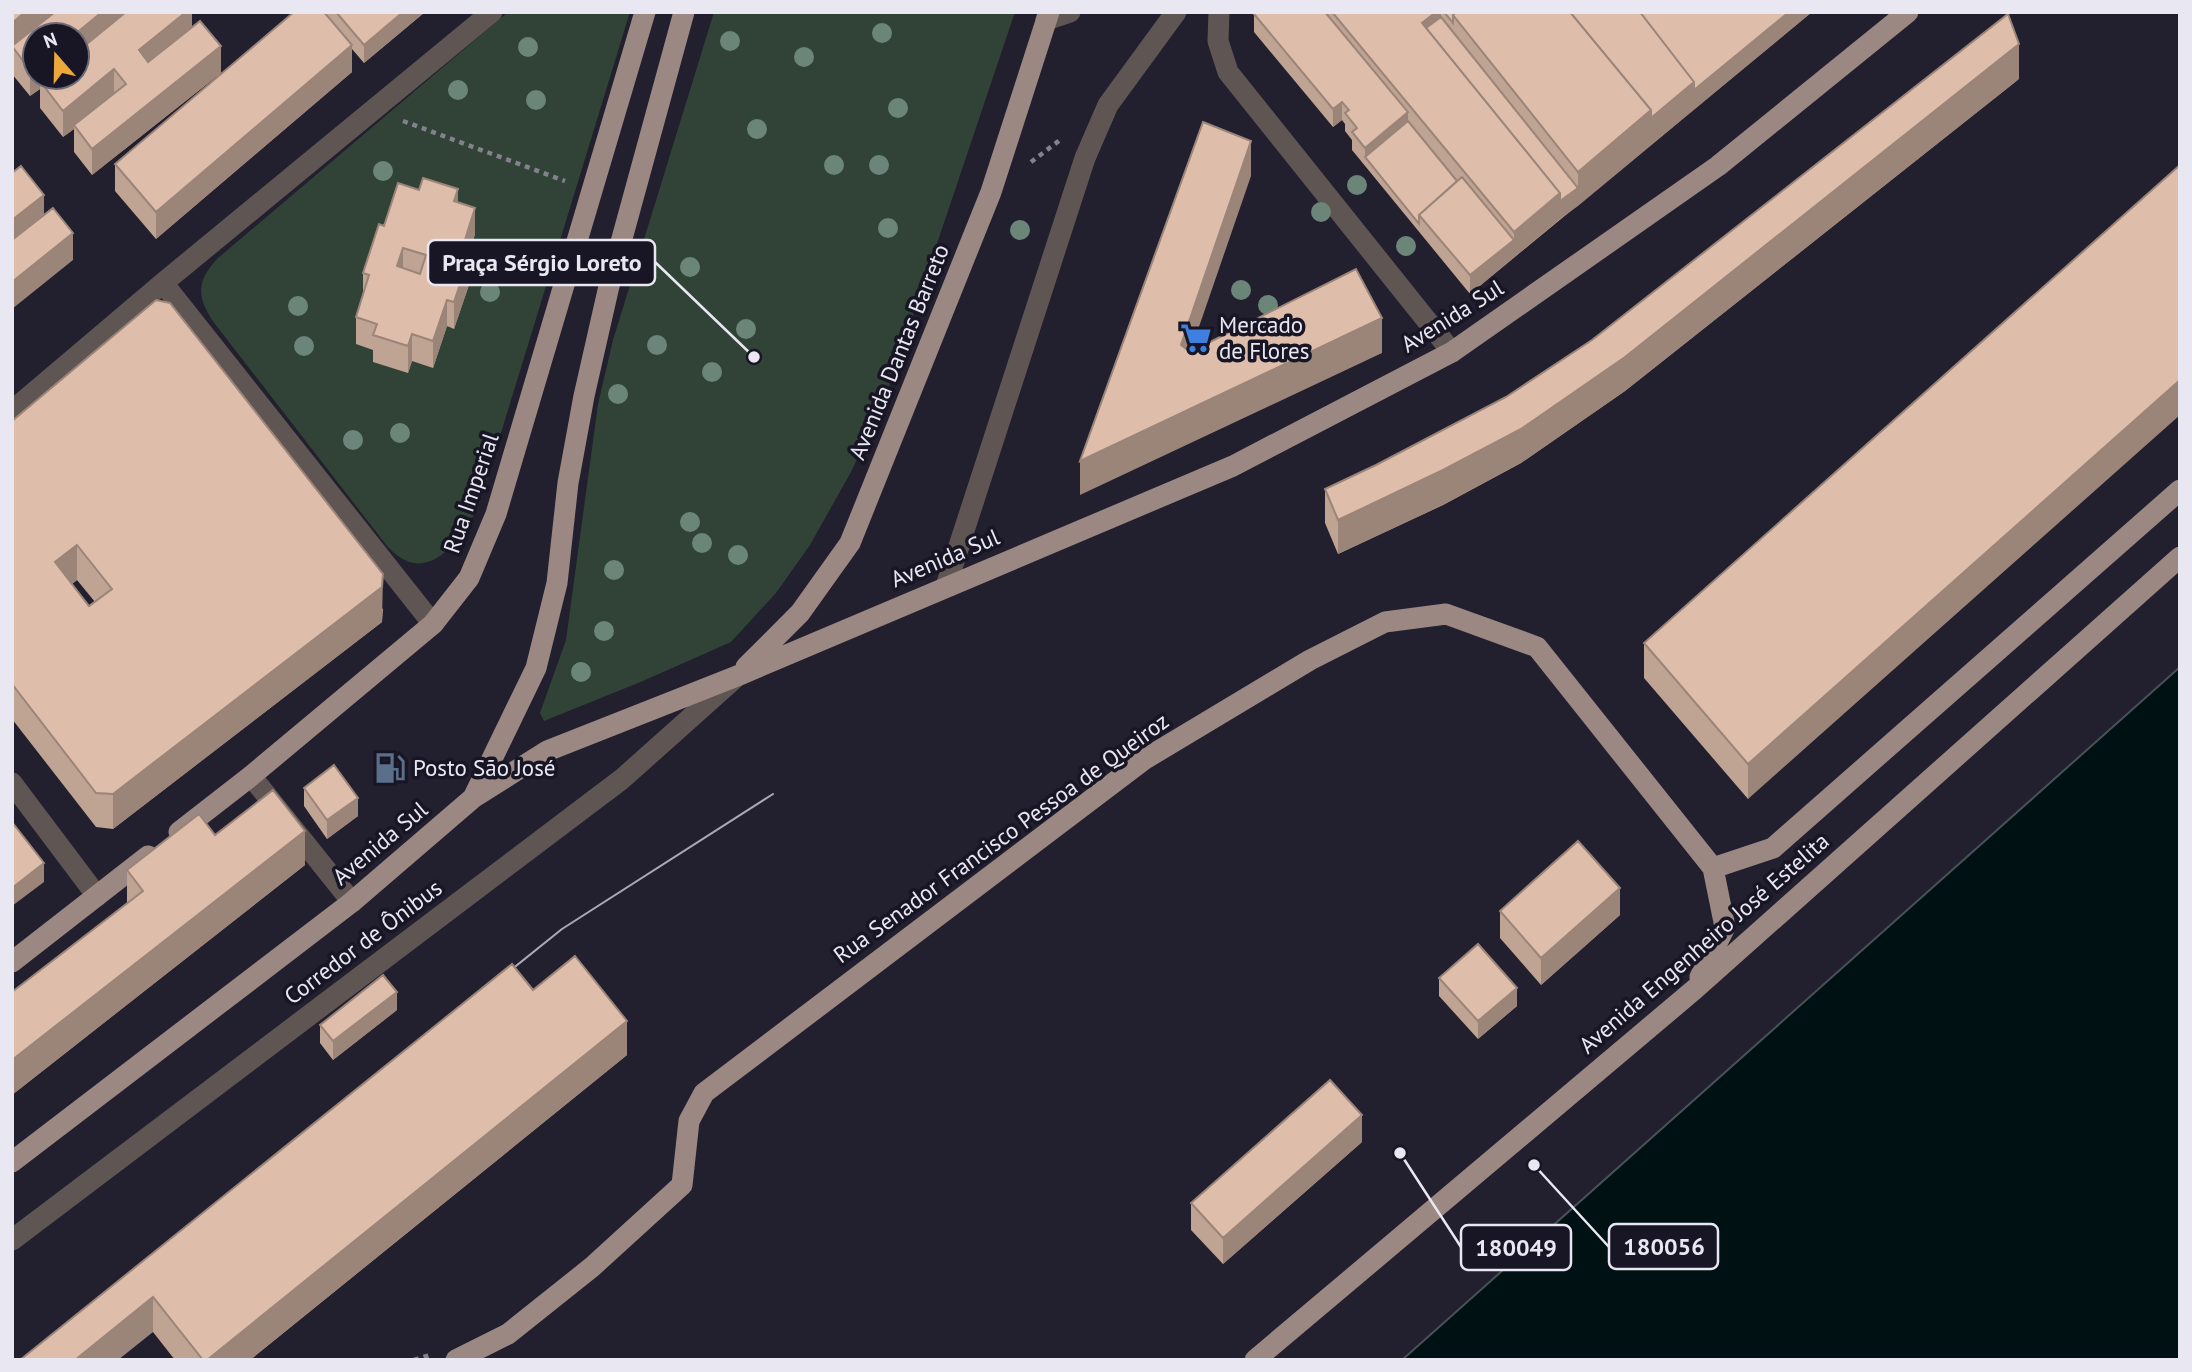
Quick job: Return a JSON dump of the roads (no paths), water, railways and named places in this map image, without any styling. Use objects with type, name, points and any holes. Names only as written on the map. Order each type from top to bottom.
[{"type":"main road","name":"Rua Imperial","points":[[12,962],[251,776],[433,624],[469,578],[496,514],[645,12]]},
{"type":"main road","points":[[473,798],[536,668],[557,583],[568,483],[600,323],[684,12]]},
{"type":"main road","name":"Avenida Sul","points":[[12,1162],[352,902],[473,798],[547,751],[737,676],[1233,466],[1452,352],[1718,166],[1908,12]]},
{"type":"main road","name":"Avenida Dantas Barreto","points":[[737,676],[800,613],[850,543],[991,192],[1047,16]]},
{"type":"main road","name":"Avenida Engenheiro José Estelita","points":[[1713,867],[1773,848],[2180,490]]},
{"type":"main road","name":"Avenida Engenheiro José Estelita","points":[[1255,1360],[1695,989],[2180,557]]},
{"type":"main road","name":"Rua Senador Francisco Pessoa de Queiroz","points":[[456,1360],[509,1334],[592,1267],[682,1185],[690,1121],[704,1093],[1145,759],[1310,660],[1385,622],[1446,614],[1536,647],[1713,867]]},
{"type":"main road","points":[[1695,989],[1725,927],[1713,867]]},
{"type":"street","points":[[12,411],[163,282],[492,12]]},
{"type":"street","points":[[1047,16],[1070,12]]},
{"type":"street","points":[[946,586],[1085,158],[1108,105],[1176,12]]},
{"type":"street","points":[[1219,12],[1218,41],[1228,72],[1452,352]]},
{"type":"street","points":[[163,282],[433,624]]},
{"type":"street","name":"Corredor de Ônibus","points":[[12,1240],[622,779],[737,676]]},
{"type":"street","points":[[251,776],[352,902]]},
{"type":"street","points":[[12,783],[97,896]]},
{"type":"tram line","points":[[501,978],[562,929],[773,794]]},
{"type":"place","name":"Mercado de Flores","points":[[1196,338]]},
{"type":"place","name":"Praça Sérgio Loreto","points":[[754,357]]},
{"type":"place","name":"Posto São José","points":[[390,768]]},
{"type":"place","name":"180049","points":[[1400,1153]]},
{"type":"place","name":"180056","points":[[1534,1165]]}]
